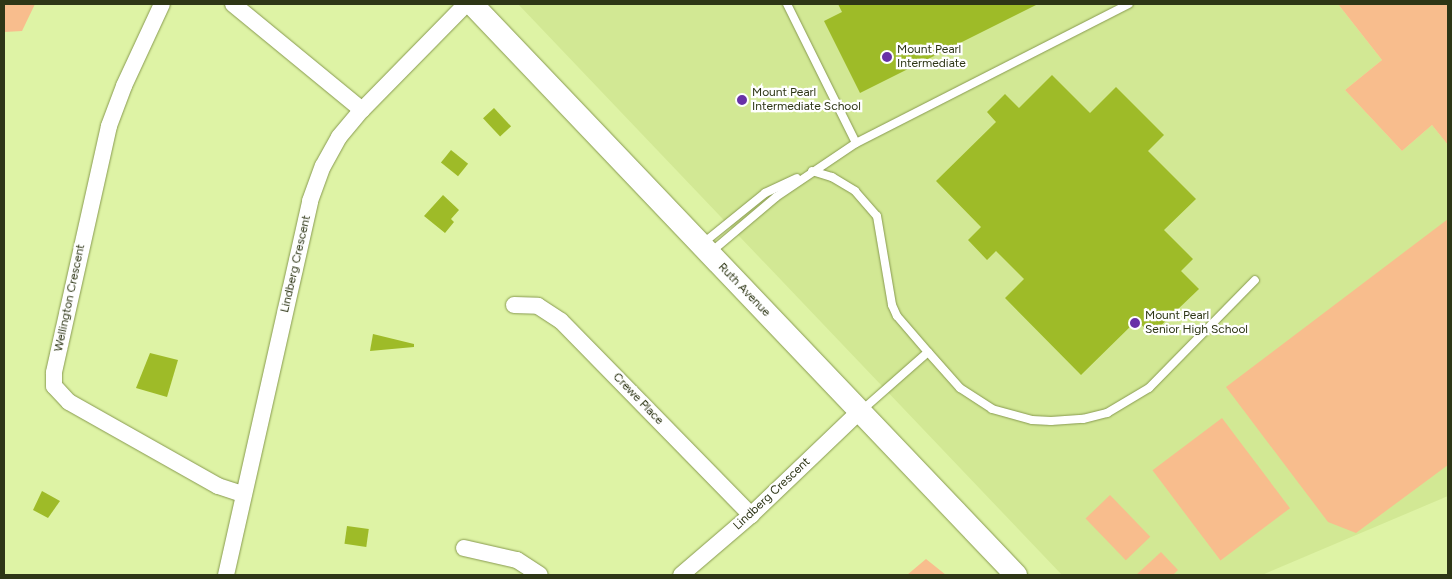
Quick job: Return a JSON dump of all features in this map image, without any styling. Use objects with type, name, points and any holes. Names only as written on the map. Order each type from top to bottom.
[{"type":"main road","name":"Ruth Avenue","points":[[472,4],[1016,575]]},
{"type":"street","name":"Wellington Crescent","points":[[162,4],[124,86],[109,126],[54,373],[54,386],[69,402],[218,486],[243,494]]},
{"type":"street","points":[[232,4],[362,110]]},
{"type":"street","name":"Lindberg Crescent","points":[[226,575],[313,192],[330,151],[362,110],[466,4]]},
{"type":"street","name":"Crewe Place","points":[[514,304],[538,306],[560,321],[751,515]]},
{"type":"street","name":"Lindberg Crescent","points":[[681,575],[751,515],[860,411]]},
{"type":"street","points":[[464,548],[517,560],[540,575]]},
{"type":"lane","points":[[787,4],[856,143]]},
{"type":"lane","points":[[705,249],[814,170],[856,143],[1129,4]]},
{"type":"lane","points":[[705,249],[765,193],[814,170]]},
{"type":"lane","points":[[814,170],[855,191],[877,216],[892,305],[901,322],[960,388],[992,409],[1032,420],[1083,419],[1112,410],[1149,388],[1255,280]]},
{"type":"lane","points":[[860,411],[928,352]]},
{"type":"shaded area","points":[[4,4],[35,4],[22,31],[4,32]]},
{"type":"shaded area","name":"Mount Pearl Senior High School","points":[[518,4],[1338,4],[1382,60],[1345,90],[1402,151],[1432,125],[1448,145],[1448,496],[1262,575],[1062,575]]},
{"type":"shaded area","points":[[1338,4],[1448,4],[1448,145],[1432,125],[1402,151],[1345,90],[1382,60]]},
{"type":"shaded area","points":[[1448,219],[1448,465],[1356,533],[1328,522],[1226,387]]},
{"type":"shaded area","points":[[1222,418],[1290,508],[1221,561],[1153,470]]},
{"type":"shaded area","points":[[1110,495],[1150,537],[1126,560],[1086,519]]},
{"type":"shaded area","points":[[1161,552],[1178,570],[1173,575],[1136,575]]},
{"type":"shaded area","points":[[926,559],[946,575],[907,575]]},
{"type":"building","name":"Mount Pearl Intermediate","points":[[838,4],[1038,4],[860,93],[824,21],[842,12]]},
{"type":"building","name":"Mount Pearl Senior High School","points":[[1052,75],[1090,113],[1116,87],[1164,135],[1148,151],[1196,199],[1164,230],[1193,259],[1181,271],[1199,289],[1151,335],[1137,320],[1081,375],[1005,298],[1024,279],[996,251],[987,260],[968,240],[981,227],[936,181],[996,122],[987,112],[1005,94],[1019,108]]},
{"type":"building","points":[[494,108],[511,126],[500,137],[483,118]]},
{"type":"building","points":[[451,150],[468,164],[458,176],[441,162]]},
{"type":"building","points":[[443,195],[459,210],[451,219],[454,222],[445,233],[424,216]]},
{"type":"building","points":[[373,334],[414,344],[414,347],[370,351]]},
{"type":"building","points":[[150,353],[178,360],[167,397],[136,388]]},
{"type":"building","points":[[42,491],[60,501],[48,518],[33,510]]},
{"type":"building","points":[[347,526],[369,529],[366,547],[344,544]]},
{"type":"place","name":"Mount Pearl Intermediate","points":[[887,57]]},
{"type":"place","name":"Mount Pearl Intermediate School","points":[[742,100]]},
{"type":"place","name":"Mount Pearl Senior High School","points":[[1135,323]]}]
